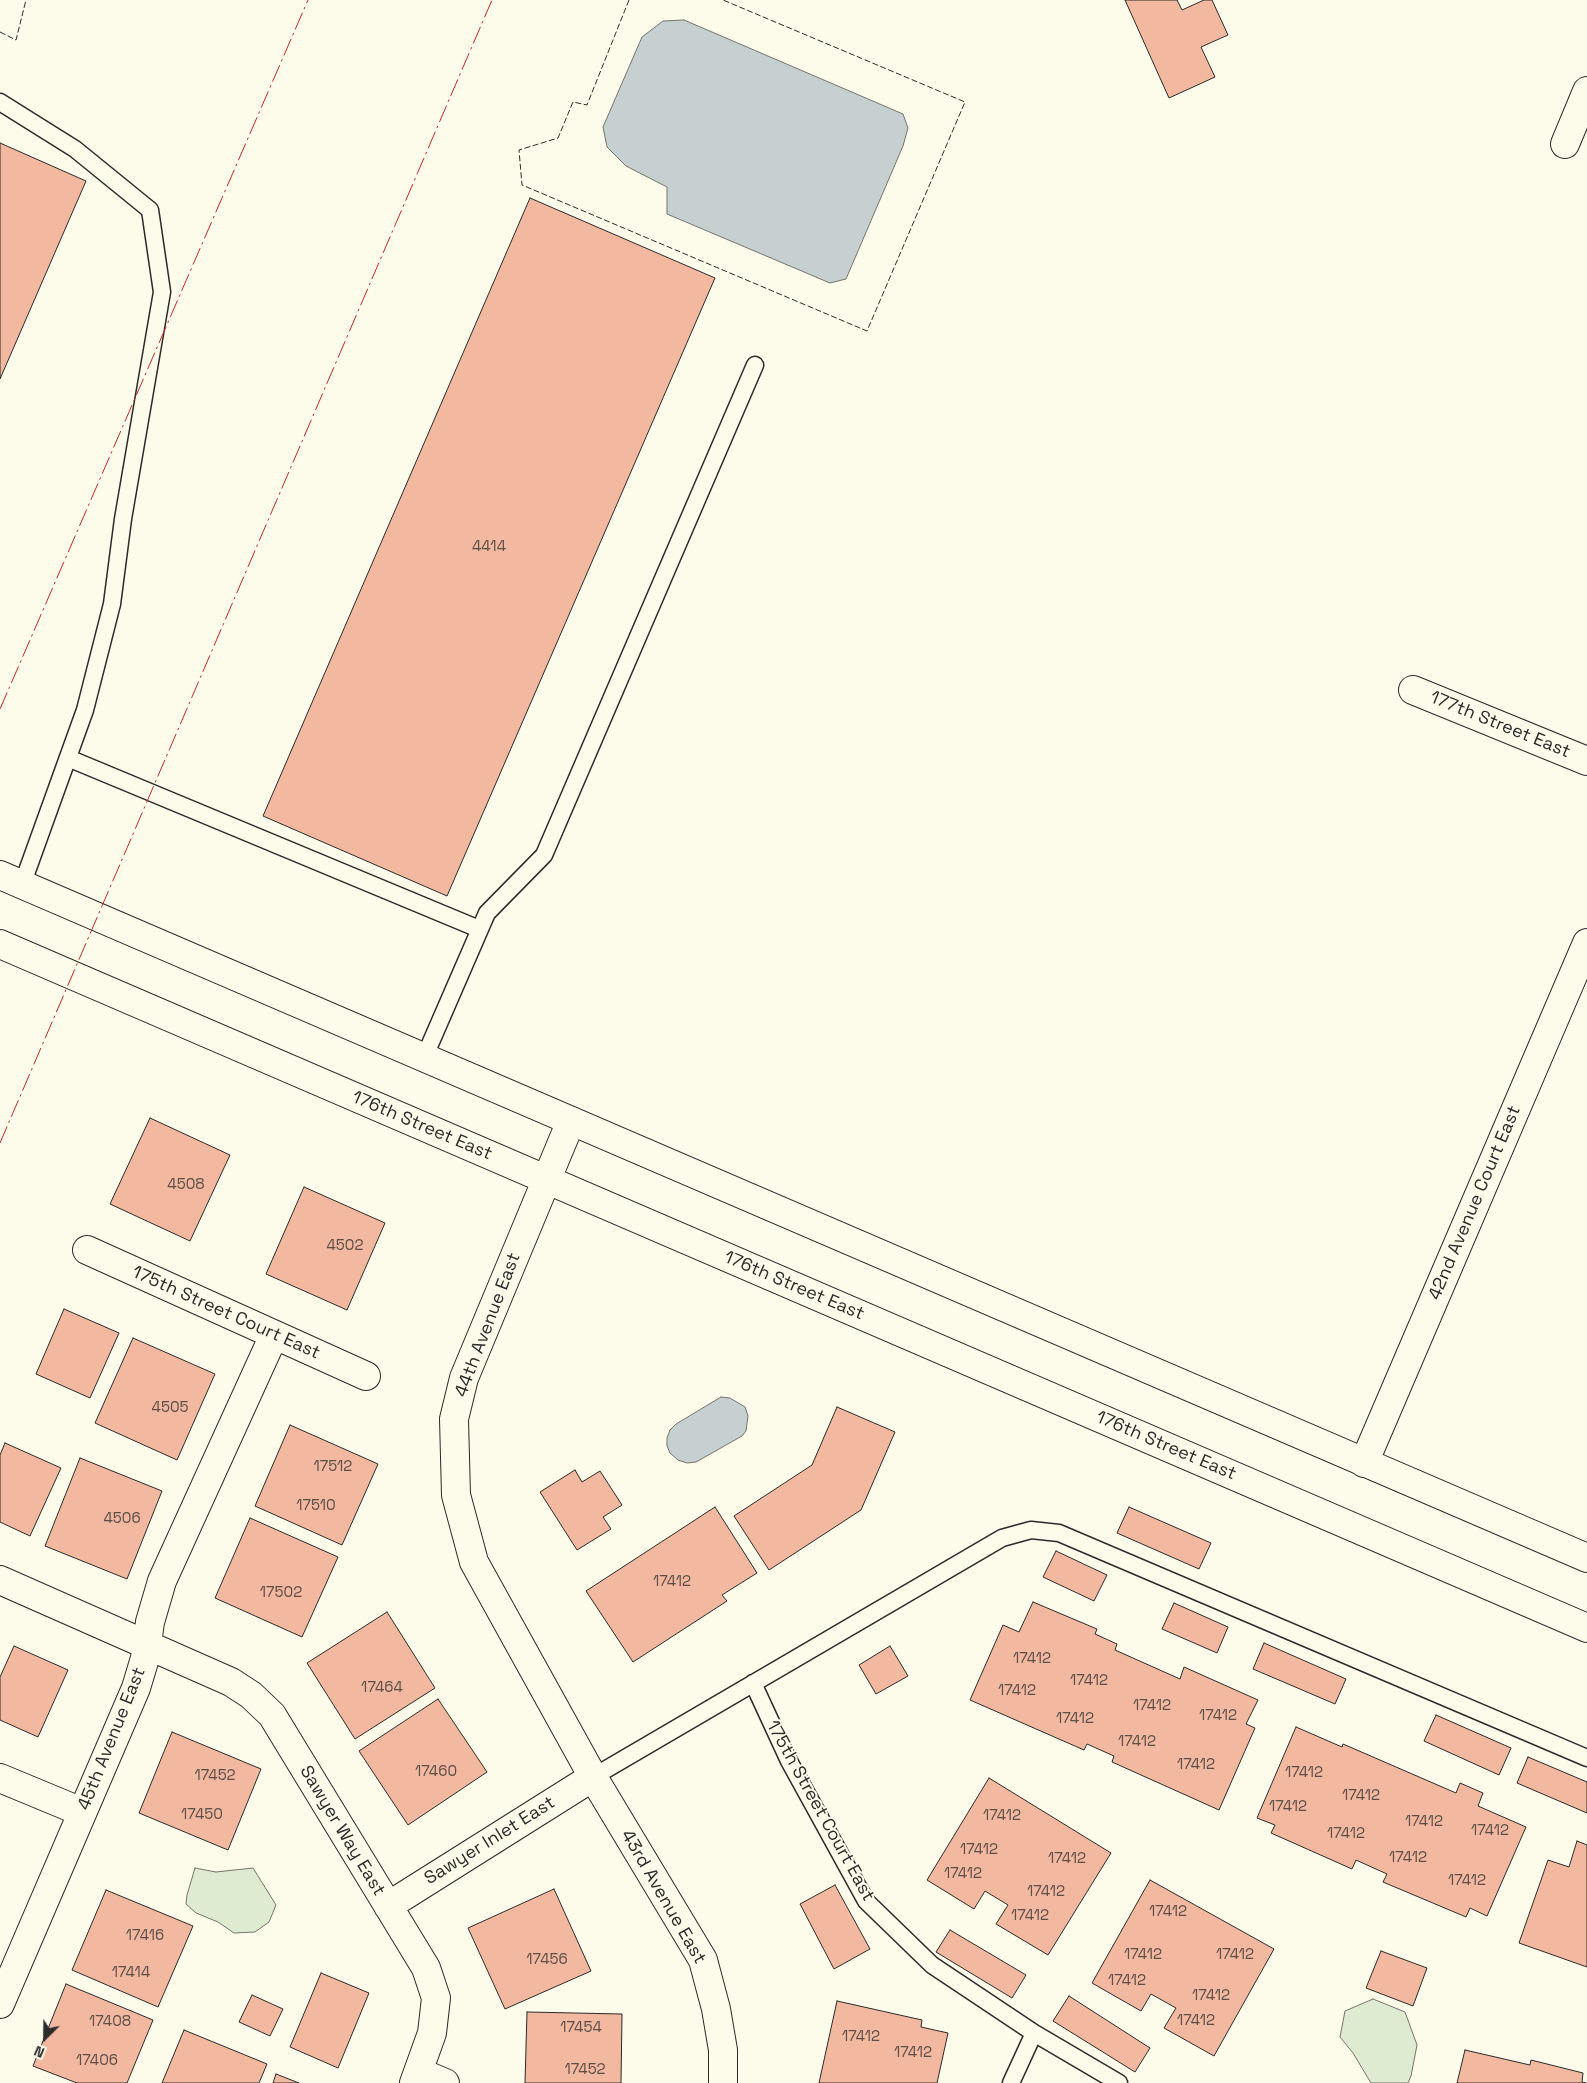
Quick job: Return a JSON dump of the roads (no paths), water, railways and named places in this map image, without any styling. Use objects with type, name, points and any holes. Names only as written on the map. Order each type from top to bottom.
[{"type":"street","points":[[1565,144],[1587,91]]},
{"type":"street","name":"177th Street East","points":[[1412,690],[1587,761]]},
{"type":"street","points":[[11,880],[1587,1558]]},
{"type":"street","name":"42nd Avenue Court East","points":[[1364,1463],[1587,943]]},
{"type":"street","name":"176th Street East","points":[[0,944],[1587,1628]]},
{"type":"street","name":"44th Avenue East","points":[[571,1121],[464,1378],[454,1419],[456,1495],[474,1562],[593,1777]]},
{"type":"street","name":"175th Street Court East","points":[[87,1250],[366,1376]]},
{"type":"street","name":"45th Avenue East","points":[[3,1988],[136,1688],[147,1645],[150,1622],[162,1581],[274,1335]]},
{"type":"street","name":"Sawyer Way East","points":[[0,1580],[230,1682],[251,1695],[272,1715],[426,1968],[436,1998],[432,2033],[417,2078]]},
{"type":"street","name":"Sawyer Inlet East","points":[[388,1906],[593,1777]]},
{"type":"street","name":"43rd Avenue East","points":[[593,1777],[703,1960],[716,2009],[723,2050],[723,2083]]},
{"type":"street","points":[[0,1778],[82,1812]]},
{"type":"street","points":[[417,2078],[445,2083]]},
{"type":"lane","points":[[0,102],[75,149],[150,210],[162,292],[123,519],[112,604],[85,710],[68,758],[11,880]]},
{"type":"lane","points":[[424,1058],[487,913],[544,855],[755,365]]},
{"type":"lane","points":[[68,758],[479,929]]},
{"type":"lane","points":[[593,1777],[1002,1538],[1031,1530],[1059,1533],[1587,1758]]},
{"type":"lane","name":"175th Street Court East","points":[[753,1683],[789,1761],[866,1901],[932,1965],[1034,2033],[1119,2083]]},
{"type":"lane","points":[[1011,2083],[1034,2033]]}]
